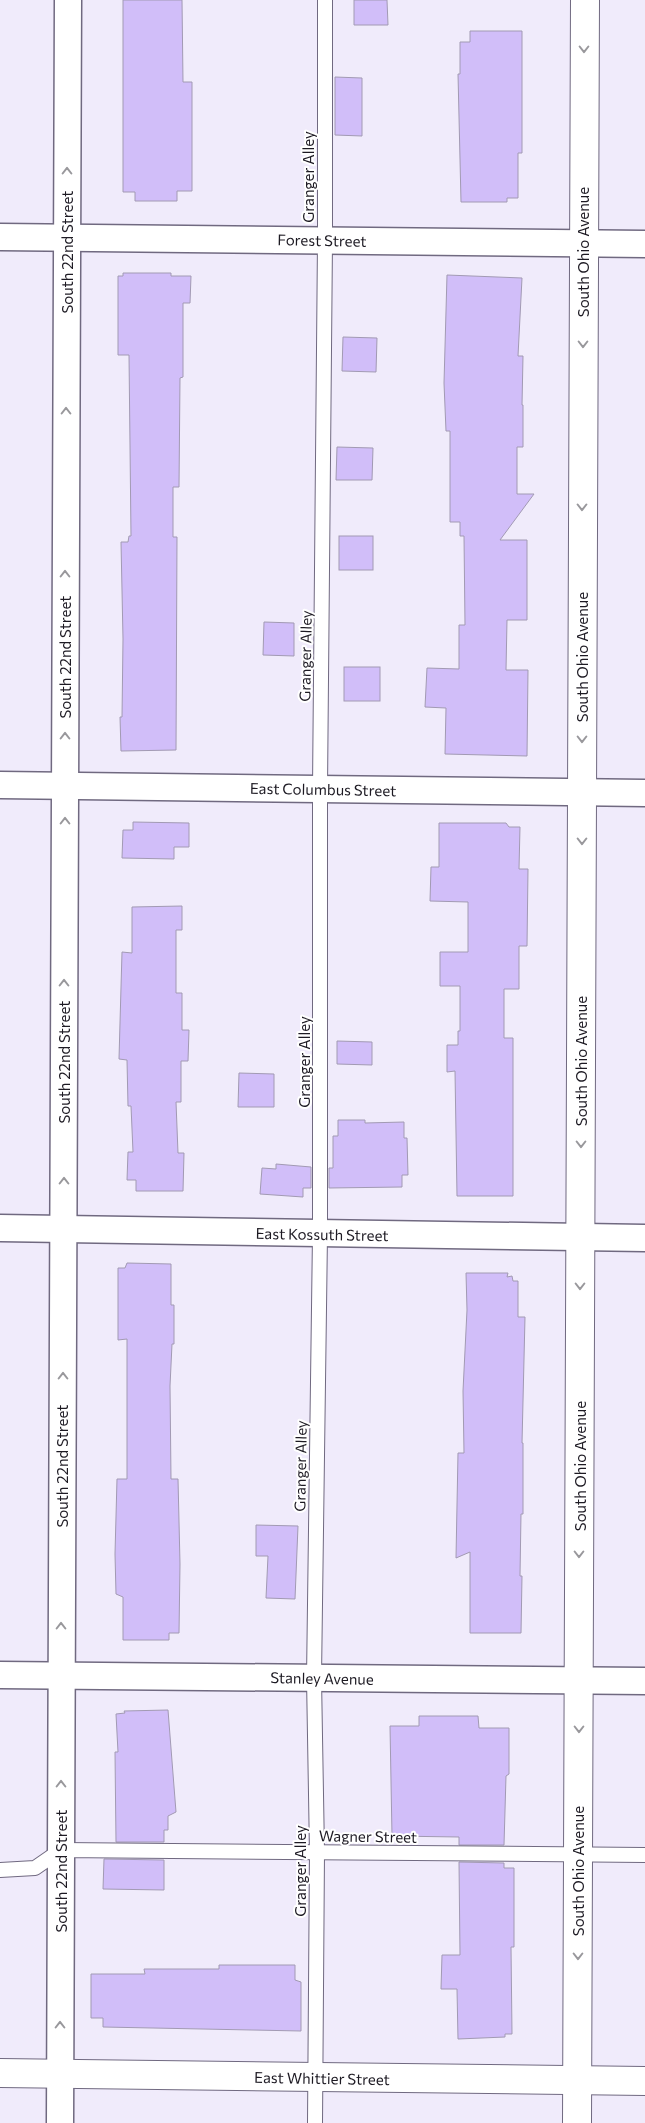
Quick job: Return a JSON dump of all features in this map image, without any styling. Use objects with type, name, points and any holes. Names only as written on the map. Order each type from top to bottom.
[{"type":"street","name":"South 22nd Street","points":[[60,2123],[68,0]]},
{"type":"street","name":"South Ohio Avenue","points":[[577,2123],[585,0]]},
{"type":"street","name":"Forest Street","points":[[0,237],[645,244]]},
{"type":"street","name":"East Columbus Street","points":[[0,785],[645,793]]},
{"type":"street","name":"East Kossuth Street","points":[[0,1228],[645,1238]]},
{"type":"street","name":"Stanley Avenue","points":[[0,1675],[645,1681]]},
{"type":"street","name":"East Whittier Street","points":[[0,2072],[314,2078],[645,2081]]},
{"type":"lane","name":"Granger Alley","points":[[315,2123],[317,1852],[314,1678],[320,1234],[320,789],[325,240],[325,0]]},
{"type":"lane","name":"Wagner Street","points":[[61,1850],[645,1855]]},
{"type":"lane","points":[[0,1870],[35,1868],[61,1850]]},
{"type":"building","points":[[123,0],[182,0],[183,82],[192,82],[192,191],[177,191],[177,201],[135,201],[135,192],[123,192]]},
{"type":"building","points":[[354,0],[387,0],[388,25],[354,25]]},
{"type":"building","points":[[470,31],[522,31],[522,153],[518,153],[518,198],[507,198],[507,202],[461,202],[458,74],[460,74],[460,42],[470,42]]},
{"type":"building","points":[[335,77],[362,78],[362,136],[335,135]]},
{"type":"building","points":[[123,273],[171,273],[171,276],[191,276],[190,303],[183,303],[183,377],[180,378],[179,487],[173,487],[173,537],[177,537],[176,750],[121,751],[120,717],[122,717],[123,639],[121,542],[128,542],[129,536],[131,536],[129,355],[118,355],[118,276],[123,276]]},
{"type":"building","points":[[447,275],[522,278],[518,356],[523,356],[523,447],[517,447],[517,494],[534,494],[500,540],[527,540],[527,620],[507,620],[506,670],[528,670],[527,756],[445,754],[446,708],[425,707],[427,668],[459,669],[459,625],[465,625],[464,536],[460,536],[460,522],[450,522],[450,431],[446,431],[444,383]]},
{"type":"building","points":[[343,337],[377,338],[376,372],[342,371]]},
{"type":"building","points":[[337,447],[373,448],[372,480],[336,480]]},
{"type":"building","points":[[339,536],[373,536],[373,570],[339,570]]},
{"type":"building","points":[[264,622],[294,623],[294,656],[263,655]]},
{"type":"building","points":[[344,667],[380,667],[380,701],[344,701]]},
{"type":"building","points":[[133,822],[189,823],[189,847],[174,847],[174,859],[122,858],[123,830],[133,830]]},
{"type":"building","points":[[439,823],[506,823],[509,827],[520,827],[519,869],[528,869],[527,946],[519,946],[519,989],[504,989],[504,1038],[513,1038],[513,1196],[457,1196],[455,1071],[447,1072],[447,1045],[458,1045],[458,1031],[460,1031],[460,986],[440,986],[440,952],[468,952],[468,902],[430,901],[431,867],[439,867]]},
{"type":"building","points":[[182,906],[182,930],[176,930],[176,993],[182,993],[182,1030],[189,1030],[188,1061],[181,1061],[181,1102],[176,1102],[178,1153],[184,1153],[183,1191],[136,1191],[136,1180],[127,1180],[128,1152],[133,1152],[131,1106],[128,1106],[127,1060],[119,1059],[122,952],[132,953],[132,907]]},
{"type":"building","points":[[337,1041],[372,1042],[372,1065],[337,1064]]},
{"type":"building","points":[[239,1073],[274,1074],[274,1107],[238,1107]]},
{"type":"building","points":[[338,1120],[365,1120],[365,1123],[404,1122],[404,1138],[407,1138],[408,1175],[402,1175],[402,1187],[329,1188],[329,1168],[333,1168],[333,1136],[338,1136]]},
{"type":"building","points":[[276,1164],[311,1167],[311,1188],[303,1188],[303,1197],[260,1194],[262,1168],[276,1169]]},
{"type":"building","points":[[127,1263],[171,1264],[171,1305],[174,1305],[174,1344],[172,1344],[170,1386],[171,1479],[178,1479],[180,1564],[179,1633],[169,1633],[169,1640],[123,1640],[123,1597],[116,1594],[117,1479],[127,1479],[127,1339],[118,1340],[118,1268],[125,1268]]},
{"type":"building","points":[[466,1273],[508,1273],[507,1277],[512,1276],[513,1281],[518,1281],[518,1317],[525,1317],[522,1443],[523,1514],[521,1514],[520,1576],[522,1576],[521,1633],[470,1633],[470,1552],[456,1558],[458,1453],[464,1453],[463,1391],[467,1310]]},
{"type":"building","points":[[256,1525],[298,1526],[295,1599],[266,1598],[268,1556],[256,1556]]},
{"type":"building","points":[[168,1710],[176,1812],[168,1816],[168,1830],[164,1830],[164,1842],[116,1842],[115,1752],[118,1752],[116,1714],[125,1713],[124,1711]]},
{"type":"building","points":[[419,1716],[478,1716],[479,1728],[509,1728],[509,1774],[506,1776],[504,1845],[459,1845],[459,1837],[392,1836],[390,1726],[419,1726]]},
{"type":"building","points":[[104,1859],[164,1860],[164,1890],[103,1889]]},
{"type":"building","points":[[459,1862],[504,1863],[504,1868],[514,1868],[514,1947],[511,1947],[512,2034],[505,2034],[505,2037],[458,2039],[457,1989],[441,1989],[442,1955],[460,1955]]},
{"type":"building","points":[[219,1965],[295,1965],[295,1980],[301,1982],[301,2031],[103,2027],[103,2018],[91,2018],[91,1974],[145,1974],[144,1969],[219,1969]]}]
